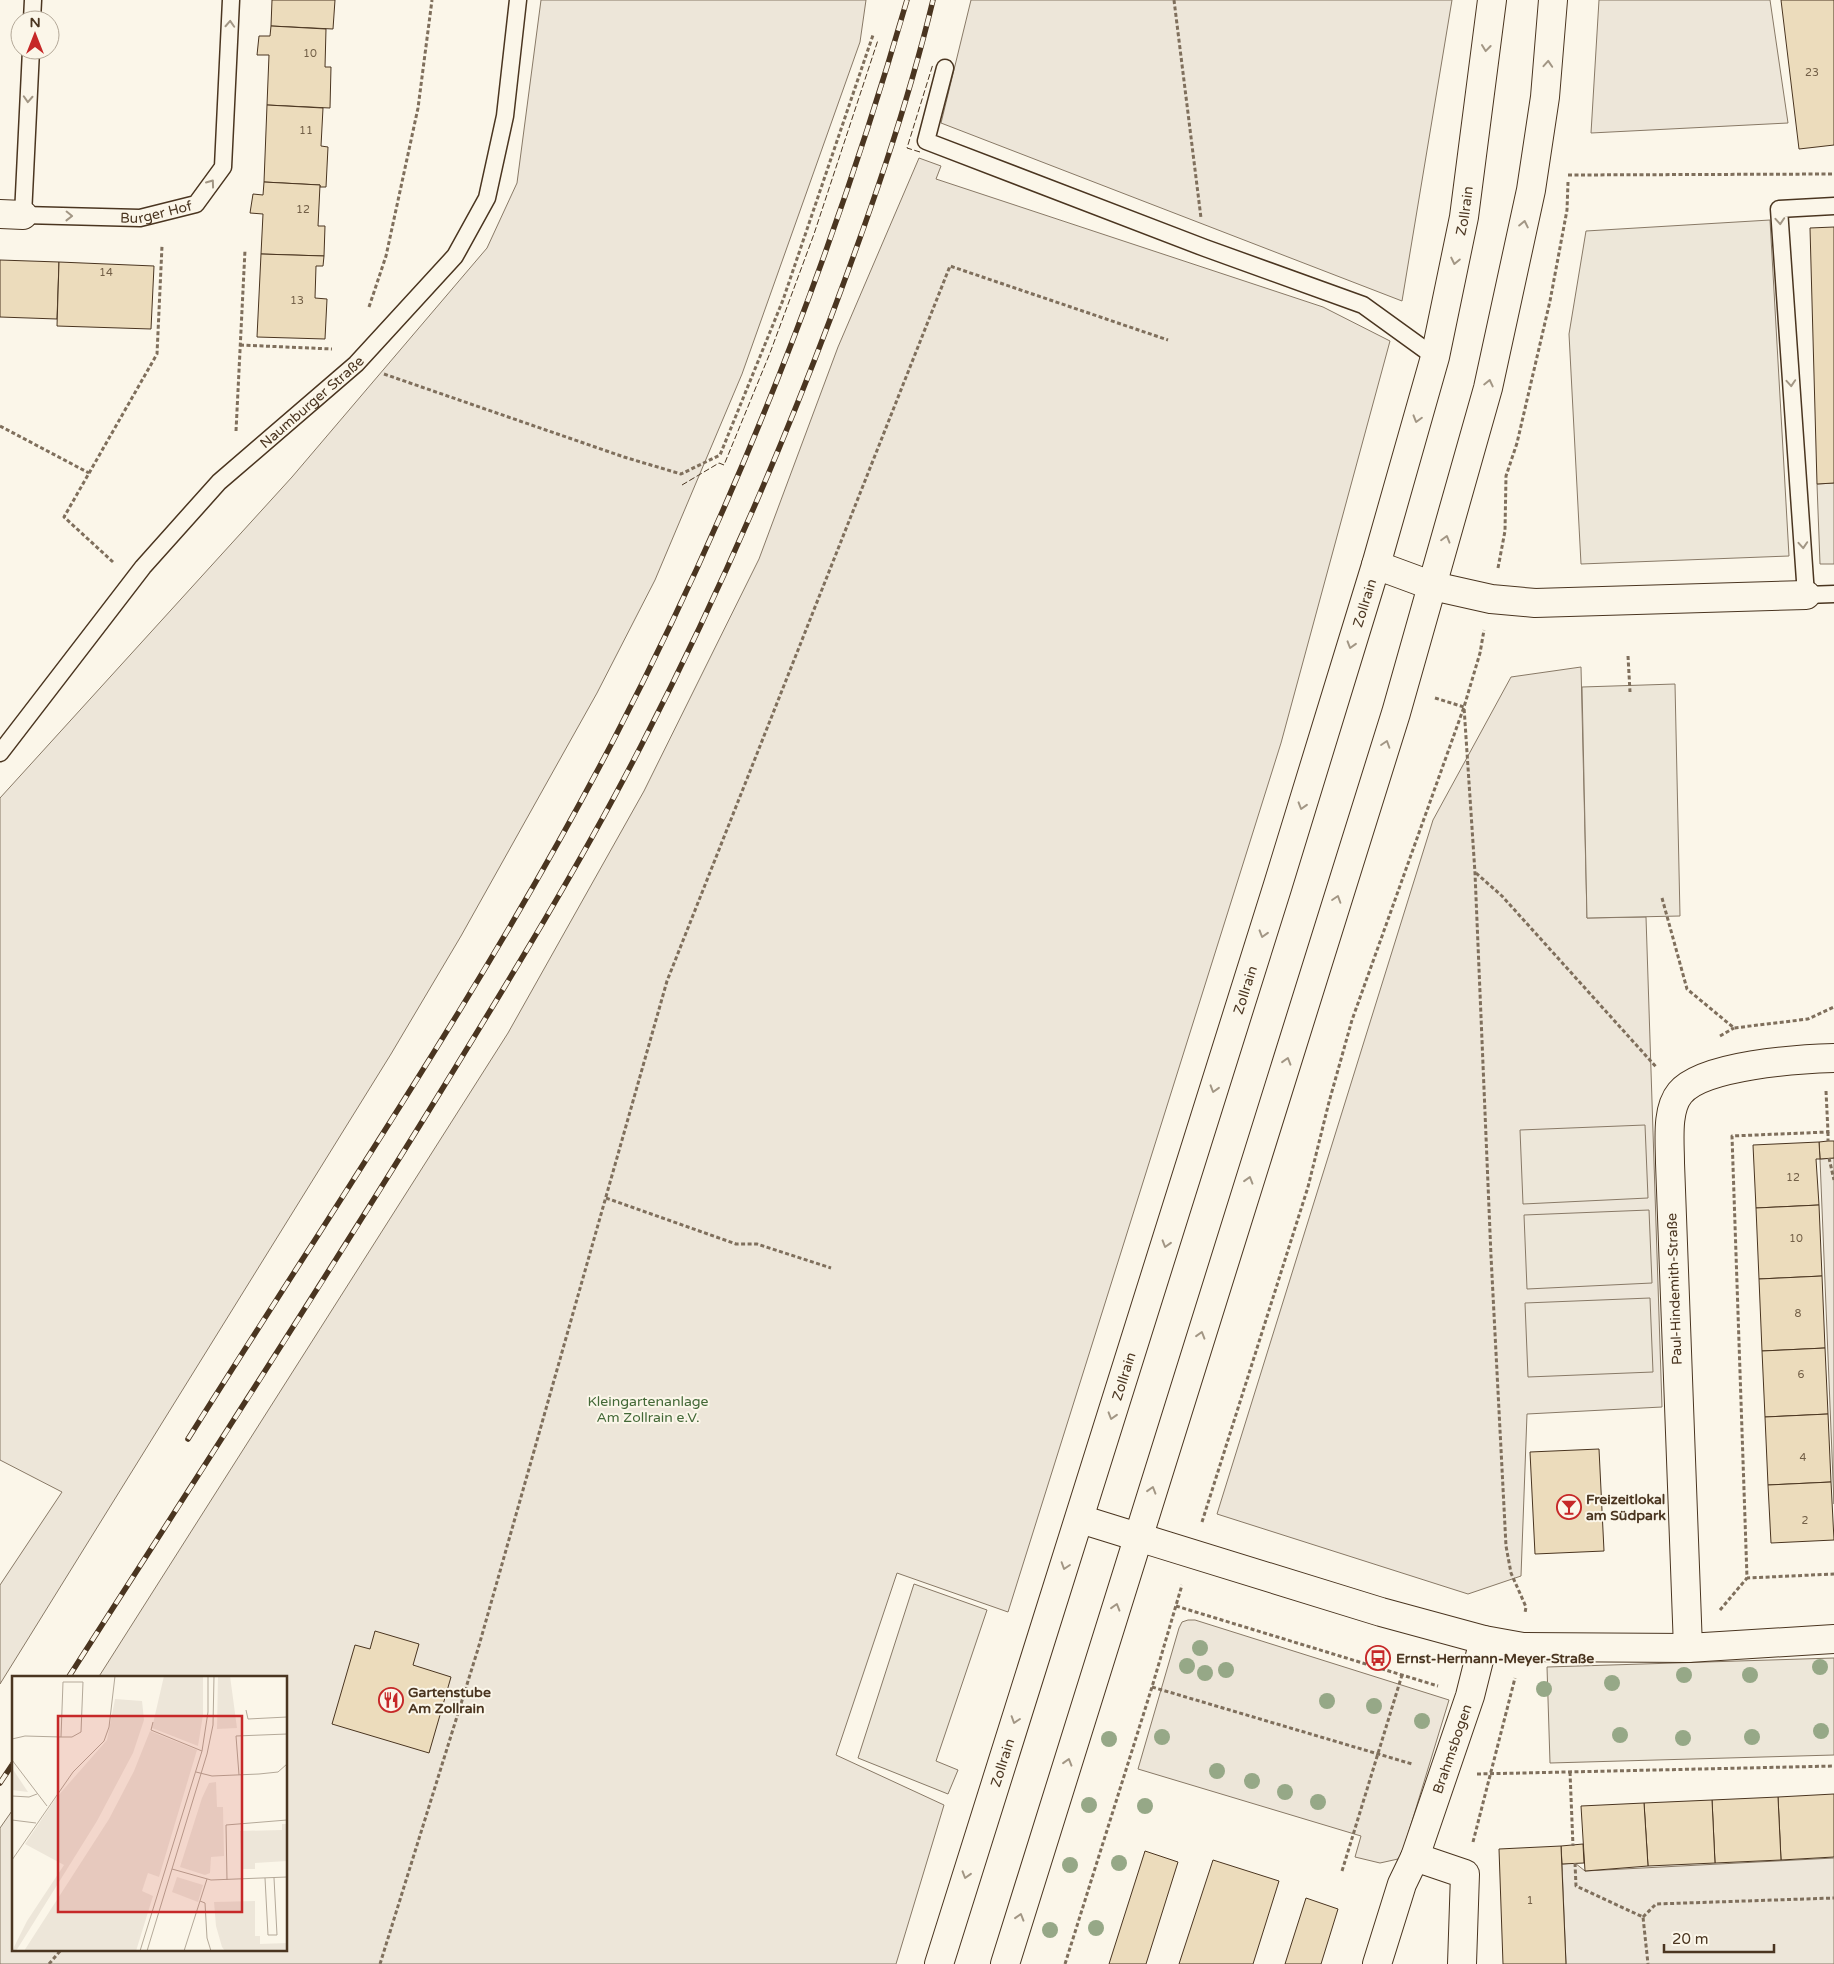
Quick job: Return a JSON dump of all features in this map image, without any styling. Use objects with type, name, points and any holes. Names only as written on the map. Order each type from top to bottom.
[{"type":"main road","name":"Zollrain","points":[[939,1964],[1274,897],[1376,565],[1435,357],[1464,216],[1492,0]]},
{"type":"main road","points":[[1005,1964],[1396,713],[1433,586],[1488,388],[1531,190],[1545,96],[1553,0]]},
{"type":"main road","points":[[1376,565],[1433,586],[1491,599],[1535,603],[1806,595]]},
{"type":"main road","points":[[1680,1093],[1695,1081],[1718,1072],[1747,1066],[1830,1058]]},
{"type":"main road","name":"Paul-Hindemith-Straße","points":[[1680,1093],[1672,1112],[1670,1163],[1688,1648]]},
{"type":"main road","points":[[1080,1519],[1380,1612],[1484,1640],[1523,1647],[1688,1648],[1834,1639]]},
{"type":"main road","name":"Brahmsbogen","points":[[1377,1964],[1402,1884],[1415,1857],[1470,1696],[1484,1640]]},
{"type":"main road","points":[[1415,1857],[1465,1874],[1462,1964]]},
{"type":"lane","name":"Burger Hof","points":[[30,60],[12,214],[140,218],[196,204],[223,167],[231,0]]},
{"type":"lane","name":"Naumburger Straße","points":[[0,753],[143,567],[218,482],[356,364],[454,256],[487,198],[505,116],[518,0]]},
{"type":"lane","points":[[945,68],[926,141],[1205,248],[1363,305],[1435,357]]},
{"type":"lane","points":[[1834,206],[1780,209],[1806,595],[1834,594]]},
{"type":"path","points":[[368,312],[386,256],[418,108],[432,0]]},
{"type":"path","points":[[1174,0],[1205,248]]},
{"type":"path","points":[[356,364],[624,457],[681,474],[720,455],[783,300],[873,35]]},
{"type":"path","points":[[1064,1964],[1308,1187],[1352,1020],[1464,706],[1480,653],[1505,531],[1506,476],[1517,442],[1554,282],[1567,210],[1568,166]]},
{"type":"path","points":[[1568,175],[1834,174]]},
{"type":"path","points":[[118,567],[64,517],[157,354],[162,246]]},
{"type":"path","points":[[236,432],[245,250]]},
{"type":"path","points":[[380,1964],[478,1649],[667,982],[950,266],[1168,340]]},
{"type":"path","points":[[240,345],[335,349]]},
{"type":"path","points":[[0,426],[89,472]]},
{"type":"path","points":[[1628,656],[1630,692]]},
{"type":"path","points":[[1464,706],[1475,873],[1490,1246],[1506,1546],[1511,1572],[1526,1607],[1523,1647],[1465,1874]]},
{"type":"path","points":[[1475,873],[1502,896],[1680,1093]]},
{"type":"path","points":[[1662,898],[1687,989],[1734,1028],[1808,1019],[1834,1007]]},
{"type":"path","points":[[1828,1141],[1830,1058]]},
{"type":"path","points":[[1828,1132],[1732,1136],[1747,1578],[1834,1574]]},
{"type":"path","points":[[1829,1158],[1834,1180]]},
{"type":"path","points":[[606,1198],[736,1244],[757,1244],[831,1268]]},
{"type":"path","points":[[1176,1606],[1470,1696]]},
{"type":"path","points":[[1342,1871],[1402,1675]]},
{"type":"path","points":[[1152,1687],[1444,1773],[1490,1774],[1834,1766]]},
{"type":"path","points":[[1570,1772],[1573,1846]]},
{"type":"path","points":[[1575,1863],[1576,1886],[1643,1917]]},
{"type":"path","points":[[1643,1917],[1656,1904],[1834,1898]]},
{"type":"path","points":[[1643,1917],[1648,1964]]},
{"type":"path","points":[[49,1964],[59,1952]]},
{"type":"green space","points":[[541,0],[866,0],[860,42],[742,374],[655,580],[597,693],[461,936],[391,1054],[0,1684],[0,1585],[62,1492],[0,1460],[0,798],[292,477],[487,248],[517,183]]},
{"type":"green space","points":[[971,0],[1452,0],[1402,301],[941,123]]},
{"type":"green space","points":[[1599,0],[1770,0],[1788,123],[1591,133]]},
{"type":"green space","name":"Kleingartenanlage Am Zollrain e.V.","points":[[919,158],[941,166],[936,179],[1323,307],[1390,341],[1281,743],[1008,1612],[897,1573],[836,1755],[944,1805],[896,1964],[0,1964],[0,1828],[12,1811],[12,1952],[288,1952],[288,1676],[99,1676],[508,1033],[644,791],[759,559],[838,347]]},
{"type":"green space","points":[[1581,667],[1587,918],[1646,917],[1662,1407],[1527,1414],[1521,1576],[1468,1594],[1217,1514],[1433,820],[1511,677]]},
{"type":"green space","points":[[1834,1158],[1834,1504],[1820,1159]]},
{"type":"green space","points":[[1195,1620],[1449,1700],[1402,1854],[1398,1859],[1380,1863],[1355,1857],[1361,1836],[1138,1769],[1179,1628],[1182,1622]]},
{"type":"green space","points":[[1834,1858],[1834,1964],[1566,1964],[1562,1864],[1575,1863],[1585,1871]]},
{"type":"shaded area","points":[[1770,220],[1789,556],[1581,564],[1569,334],[1586,231]]},
{"type":"shaded area","points":[[1834,483],[1834,564],[1820,564],[1817,484]]},
{"type":"shaded area","points":[[1675,684],[1680,916],[1587,918],[1582,687]]},
{"type":"shaded area","points":[[1645,1125],[1648,1198],[1523,1204],[1520,1130]]},
{"type":"shaded area","points":[[1649,1210],[1652,1283],[1527,1289],[1524,1215]]},
{"type":"shaded area","points":[[1650,1298],[1653,1372],[1528,1377],[1525,1303]]},
{"type":"shaded area","points":[[914,1584],[987,1610],[936,1761],[958,1770],[948,1794],[858,1758]]},
{"type":"shaded area","points":[[1834,1658],[1834,1755],[1550,1763],[1547,1667]]},
{"type":"building","points":[[272,0],[335,0],[333,29],[271,26]]},
{"type":"building","points":[[1781,0],[1834,0],[1834,145],[1799,149]]},
{"type":"building","points":[[271,26],[326,29],[325,67],[331,67],[330,108],[267,105],[269,55],[257,55],[259,36],[270,36]]},
{"type":"building","points":[[267,105],[323,108],[321,146],[328,147],[326,187],[320,187],[320,185],[264,182]]},
{"type":"building","points":[[264,182],[320,185],[318,226],[325,226],[324,256],[261,254],[263,214],[250,213],[253,194],[263,195]]},
{"type":"building","points":[[1834,227],[1834,483],[1817,484],[1810,228]]},
{"type":"building","points":[[261,254],[324,256],[323,266],[316,266],[315,298],[327,299],[325,339],[257,337]]},
{"type":"building","points":[[0,260],[59,262],[57,319],[0,317]]},
{"type":"building","points":[[59,262],[154,266],[151,329],[57,326]]},
{"type":"building","points":[[1834,1141],[1834,1158],[1820,1159],[1819,1142]]},
{"type":"building","points":[[1819,1142],[1820,1159],[1816,1159],[1819,1205],[1756,1208],[1753,1145]]},
{"type":"building","points":[[1819,1205],[1822,1276],[1759,1279],[1756,1208]]},
{"type":"building","points":[[1822,1276],[1825,1348],[1762,1351],[1759,1279]]},
{"type":"building","points":[[1825,1348],[1828,1414],[1765,1417],[1762,1351]]},
{"type":"building","points":[[1828,1414],[1831,1482],[1768,1485],[1765,1417]]},
{"type":"building","points":[[1599,1449],[1604,1551],[1535,1554],[1530,1452]]},
{"type":"building","points":[[1831,1482],[1834,1540],[1771,1543],[1768,1485]]},
{"type":"building","name":"Gartenstube Am Zollrain","points":[[375,1631],[419,1644],[413,1665],[451,1677],[429,1753],[332,1724],[355,1645],[370,1649]]},
{"type":"building","points":[[1834,1794],[1834,1857],[1781,1860],[1778,1797]]},
{"type":"building","points":[[1778,1797],[1781,1860],[1715,1863],[1712,1800]]},
{"type":"building","points":[[1712,1800],[1715,1863],[1648,1866],[1644,1803]]},
{"type":"building","points":[[1644,1803],[1648,1866],[1585,1871],[1581,1806]]},
{"type":"building","points":[[1583,1844],[1584,1863],[1562,1864],[1561,1846]]},
{"type":"building","points":[[1561,1846],[1566,1964],[1503,1964],[1499,1849]]},
{"type":"building","points":[[1145,1851],[1178,1862],[1146,1964],[1109,1964]]},
{"type":"building","points":[[1213,1860],[1279,1881],[1253,1964],[1179,1964]]},
{"type":"building","points":[[1306,1898],[1338,1909],[1321,1964],[1285,1964]]},
{"type":"railway","points":[[188,1439],[408,1094],[515,918],[614,739],[659,650],[741,469],[814,284],[847,190],[907,0]]},
{"type":"railway","points":[[69,1676],[303,1312],[441,1091],[570,876],[642,744],[694,640],[742,534],[810,372],[846,278],[887,160],[912,80],[933,0]]},
{"type":"railway","points":[[0,1783],[12,1765]]},
{"type":"fence","points":[[682,485],[719,463],[724,465],[770,353],[814,234],[878,40]]},
{"type":"fence","points":[[920,152],[907,148],[933,64]]},
{"type":"place","name":"Freizeitlokal am Südpark","points":[[1569,1507]]},
{"type":"place","name":"Ernst-Hermann-Meyer-Straße","points":[[1378,1658]]},
{"type":"place","name":"Gartenstube Am Zollrain","points":[[391,1700]]}]
